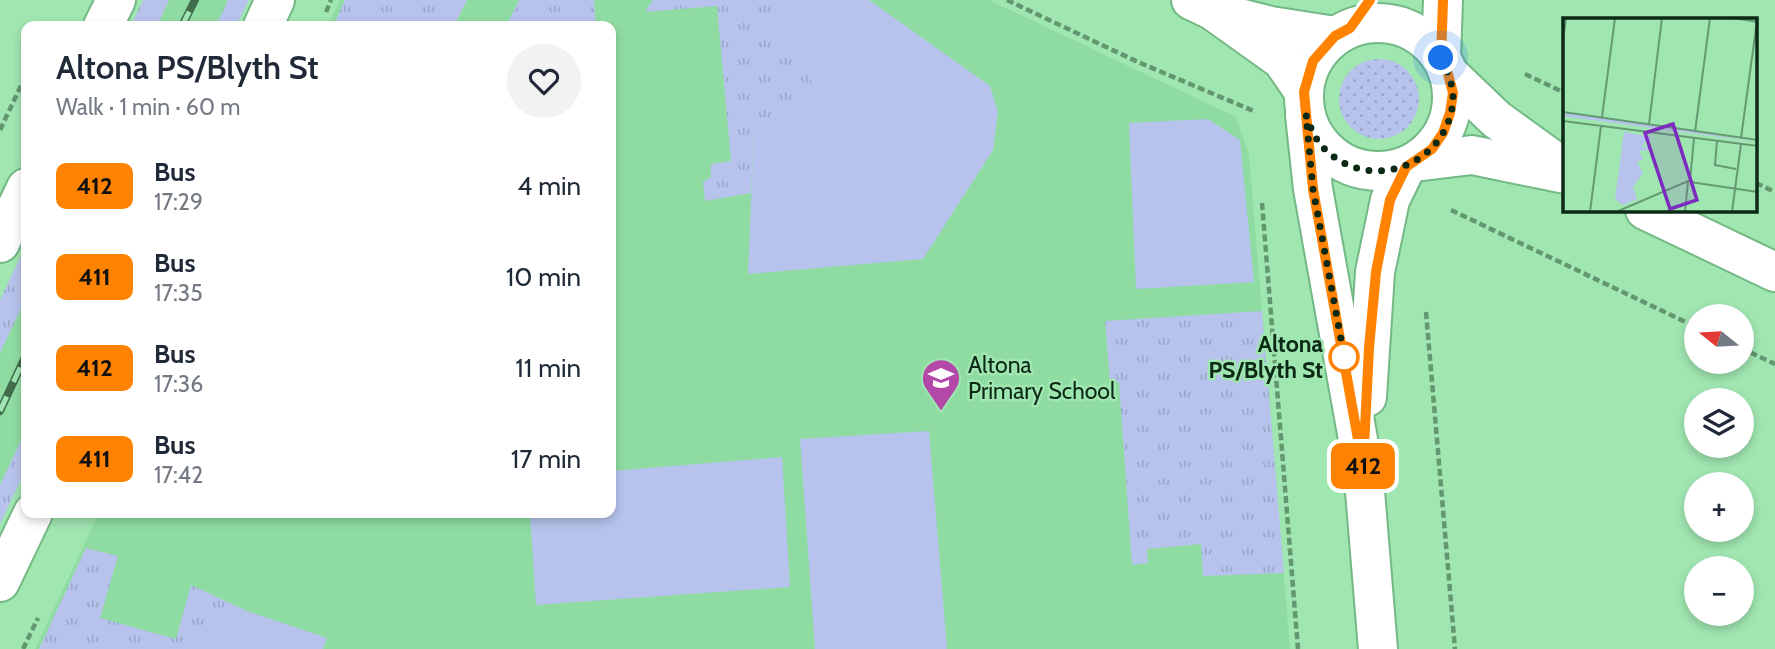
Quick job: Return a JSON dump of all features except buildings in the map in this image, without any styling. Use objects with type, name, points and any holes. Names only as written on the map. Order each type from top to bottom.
[{"type":"street","points":[[106,21],[116,0]]},
{"type":"street","points":[[265,21],[275,0]]},
{"type":"street","points":[[1363,467],[1376,272],[1390,200],[1410,164],[1432,149],[1443,133],[1450,113],[1453,93],[1445,66],[1443,0]]},
{"type":"street","points":[[1202,5],[1271,26],[1352,21],[1392,24],[1411,30],[1428,42],[1445,66],[1496,119],[1563,169]]},
{"type":"street","points":[[1202,5],[1282,60],[1305,104],[1314,135],[1327,152],[1344,164],[1364,171],[1385,172],[1410,164],[1472,155],[1563,171]]},
{"type":"street","points":[[1352,21],[1313,61],[1305,104],[1313,189],[1363,467],[1378,649]]},
{"type":"street","points":[[0,243],[21,199]]},
{"type":"street","points":[[1649,212],[1775,272]]},
{"type":"street","points":[[0,582],[31,518]]},
{"type":"path","points":[[1007,0],[1138,62],[1259,113]]},
{"type":"path","points":[[1521,72],[1563,92]]},
{"type":"path","points":[[0,130],[21,86]]},
{"type":"path","points":[[1758,184],[1775,192]]},
{"type":"path","points":[[1262,195],[1297,649]]},
{"type":"path","points":[[1441,205],[1684,321]]},
{"type":"path","points":[[1425,304],[1455,649]]},
{"type":"path","points":[[1754,354],[1775,364]]},
{"type":"shaded area","points":[[169,0],[228,0],[218,21],[159,21]]},
{"type":"shaded area","name":"Altona Primary School","points":[[340,0],[989,0],[1236,117],[1249,155],[1290,649],[35,649],[97,518],[616,518],[616,21],[330,21]]},
{"type":"shaded area","points":[[21,309],[21,441],[0,485],[0,353]]},
{"type":"green space","points":[[143,0],[169,0],[159,21],[133,21]]},
{"type":"green space","points":[[228,0],[249,0],[238,21],[218,21]]},
{"type":"green space","points":[[345,0],[467,0],[456,21],[335,21]]},
{"type":"green space","points":[[519,0],[594,0],[596,21],[508,21]]},
{"type":"green space","points":[[653,0],[794,0],[779,25],[818,92],[754,132],[751,193],[705,201],[703,182],[711,177],[711,164],[731,161],[717,6],[645,12]]},
{"type":"green space","points":[[794,0],[869,0],[990,86],[998,112],[993,150],[923,259],[748,274],[754,132],[818,92],[779,25]]},
{"type":"green space","points":[[1379,59],[1394,62],[1407,71],[1416,84],[1419,99],[1416,114],[1407,127],[1394,136],[1379,139],[1364,136],[1351,127],[1342,114],[1339,99],[1342,84],[1351,71],[1364,62]]},
{"type":"green space","points":[[1208,119],[1240,140],[1254,282],[1136,289],[1129,123]]},
{"type":"green space","points":[[21,256],[21,309],[0,353],[0,300]]},
{"type":"green space","points":[[1262,311],[1284,573],[1203,576],[1201,544],[1147,549],[1148,563],[1132,565],[1119,382],[1110,382],[1105,321]]},
{"type":"green space","points":[[929,431],[947,649],[815,649],[800,439]]},
{"type":"green space","points":[[21,441],[21,480],[0,524],[0,485]]},
{"type":"green space","points":[[782,457],[790,587],[536,605],[530,518],[616,518],[616,471]]},
{"type":"green space","points":[[86,548],[118,556],[100,618],[176,639],[191,585],[247,611],[187,649],[39,649]]},
{"type":"green space","points":[[247,611],[327,638],[323,649],[187,649]]},
{"type":"railway","points":[[184,21],[195,0]]},
{"type":"railway","points":[[0,411],[21,366]]},
{"type":"bus line","name":"412","points":[[1370,0],[1350,28],[1335,36],[1313,61],[1304,92],[1313,189],[1363,467],[1376,272],[1390,200],[1406,167],[1432,149],[1443,133],[1450,113],[1453,93],[1441,58],[1443,0]]},
{"type":"place","name":"Altona PS/Blyth St","points":[[1344,357]]},
{"type":"place","name":"Altona Primary School","points":[[941,412]]},
{"type":"route","points":[[1344,357],[1346,366],[1313,189],[1306,115],[1314,135],[1327,152],[1344,164],[1364,171],[1385,172],[1406,167],[1432,149],[1443,133],[1450,113],[1453,93],[1441,58]]}]
